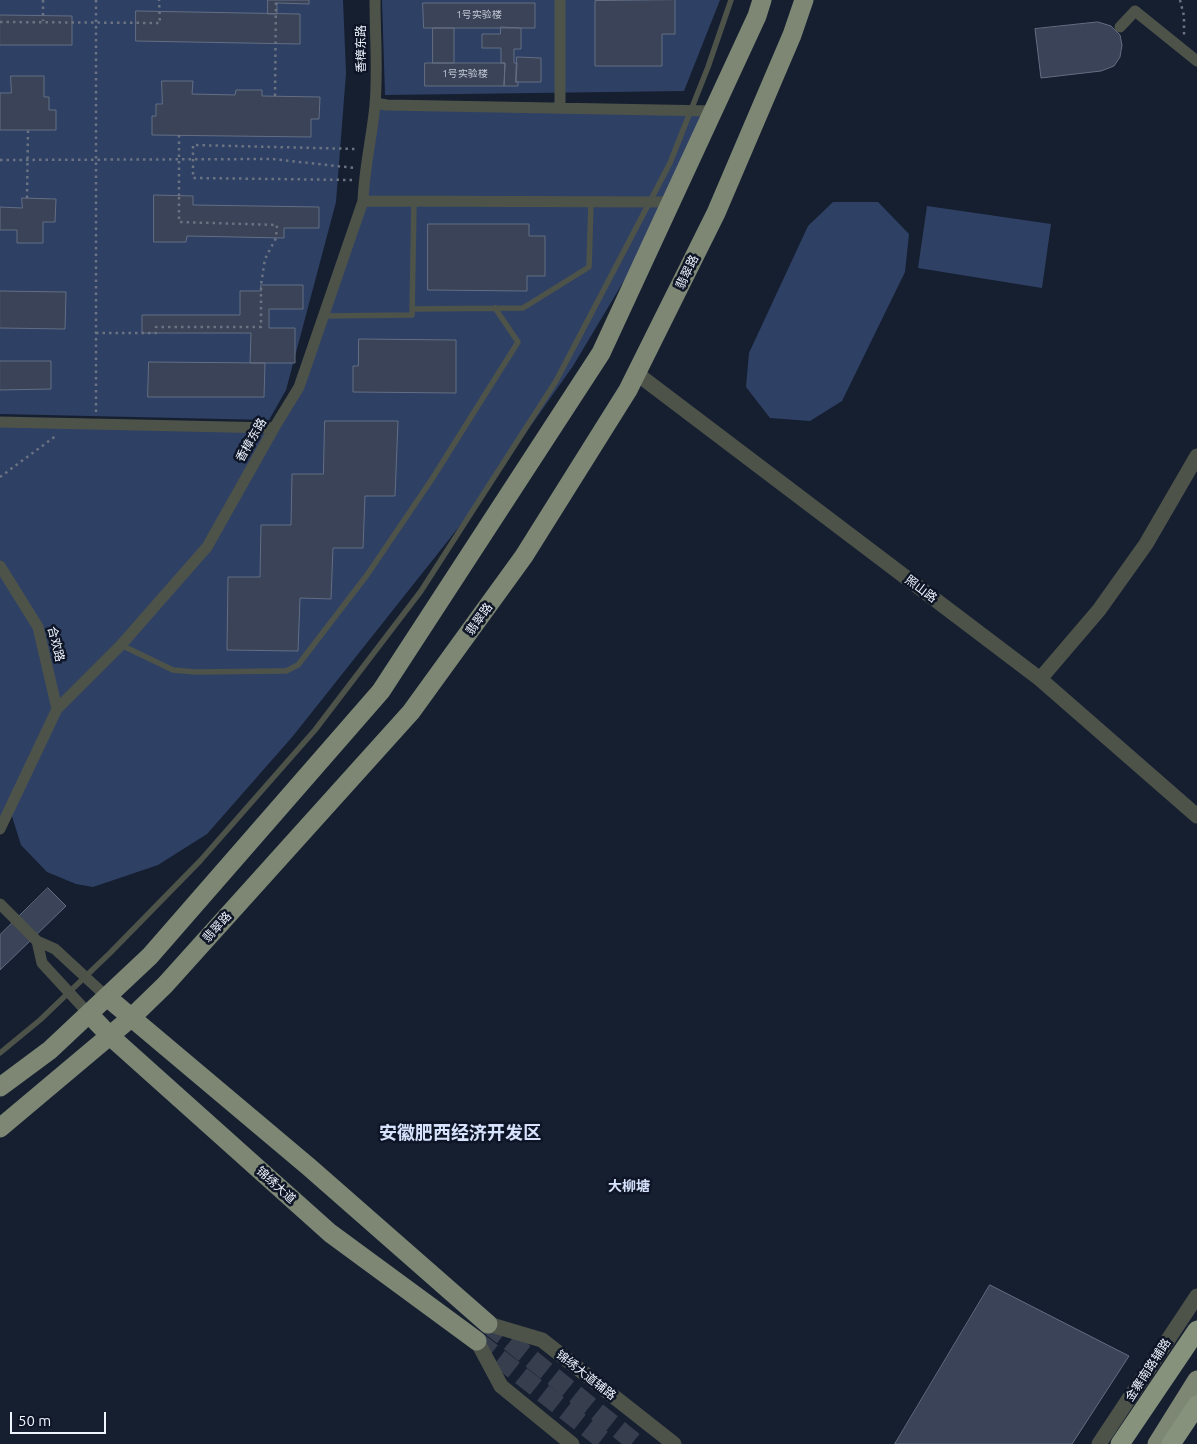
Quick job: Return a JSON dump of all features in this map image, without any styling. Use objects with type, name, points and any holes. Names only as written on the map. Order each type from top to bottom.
[{"type":"highway","points":[[1120,1444],[1197,1330]]},
{"type":"highway","points":[[1172,1444],[1197,1405]]},
{"type":"main road","points":[[0,1087],[50,1050],[150,956],[381,690],[601,353],[757,16],[762,0]]},
{"type":"main road","name":"翡翠路","points":[[0,1128],[132,1017],[165,985],[411,712],[524,556],[628,390],[716,214],[792,35],[804,0]]},
{"type":"main road","points":[[107,997],[309,1167],[488,1324]]},
{"type":"main road","name":"锦绣大道","points":[[89,1014],[110,1036],[330,1233],[477,1341]]},
{"type":"main road","points":[[1157,1444],[1197,1380]]},
{"type":"street","name":"香樟东路","points":[[0,829],[56,709],[121,645],[207,547],[274,428],[300,387],[363,201],[375,103],[375,0]]},
{"type":"street","points":[[560,0],[560,108]]},
{"type":"street","points":[[1120,27],[1134,11],[1197,61]]},
{"type":"street","points":[[375,103],[387,105],[714,110]]},
{"type":"street","points":[[363,201],[671,202]]},
{"type":"street","name":"照山路","points":[[636,374],[1040,679],[1197,816]]},
{"type":"street","points":[[0,422],[274,428]]},
{"type":"street","points":[[1040,679],[1099,610],[1146,544],[1197,456]]},
{"type":"street","name":"合欢路","points":[[0,566],[38,627],[56,709]]},
{"type":"street","points":[[0,904],[38,941],[55,949],[107,997]]},
{"type":"street","points":[[38,941],[42,963],[89,1014]]},
{"type":"street","name":"金寨南路辅路","points":[[1099,1444],[1197,1296]]},
{"type":"street","name":"锦绣大道辅路","points":[[488,1324],[542,1340],[674,1444]]},
{"type":"street","points":[[477,1341],[502,1386],[572,1444]]},
{"type":"lane","points":[[0,1053],[40,1020],[85,977],[200,860],[315,730],[421,591],[556,381],[670,162],[708,67],[731,0]]},
{"type":"lane","points":[[324,316],[412,315],[414,202]]},
{"type":"lane","points":[[412,308],[523,308],[589,267],[591,202]]},
{"type":"lane","points":[[121,645],[173,670],[196,672],[286,671],[298,665],[366,575],[432,479],[518,342],[495,308]]},
{"type":"path","points":[[43,0],[43,21]]},
{"type":"path","points":[[96,0],[96,416]]},
{"type":"path","points":[[0,22],[160,23],[159,0]]},
{"type":"path","points":[[275,96],[276,0]]},
{"type":"path","points":[[1180,0],[1184,16],[1183,50]]},
{"type":"path","points":[[27,198],[28,130]]},
{"type":"path","points":[[96,333],[156,333],[156,327],[261,327],[261,285],[265,259],[276,238],[277,225],[180,222],[179,135]]},
{"type":"path","points":[[365,174],[193,178],[192,145],[370,149]]},
{"type":"path","points":[[0,160],[272,159],[365,174]]},
{"type":"path","points":[[0,477],[70,424]]},
{"type":"shaded area","points":[[0,0],[343,0],[346,73],[336,202],[286,390],[269,420],[0,414]]},
{"type":"shaded area","points":[[382,0],[720,0],[684,91],[385,95]]},
{"type":"shaded area","points":[[375,103],[714,111],[671,202],[573,366],[462,523],[293,736],[207,834],[158,865],[93,887],[76,884],[47,872],[21,845],[10,810],[0,824],[0,422],[274,428],[299,387],[364,201]]},
{"type":"shaded area","points":[[833,202],[878,202],[909,234],[905,272],[842,401],[810,421],[770,418],[746,387],[749,353],[808,226]]},
{"type":"shaded area","points":[[927,206],[1051,224],[1042,288],[918,268]]},
{"type":"building","points":[[268,0],[309,0],[309,4],[277,3],[277,14],[268,14]]},
{"type":"building","points":[[675,0],[675,34],[662,34],[662,66],[595,66],[595,1]]},
{"type":"building","points":[[423,3],[535,3],[535,28],[424,28]]},
{"type":"building","points":[[136,11],[300,14],[300,44],[136,41]]},
{"type":"building","points":[[0,15],[72,16],[72,45],[0,45]]},
{"type":"building","points":[[1098,22],[1111,26],[1120,35],[1122,45],[1120,57],[1114,66],[1101,71],[1041,78],[1035,29]]},
{"type":"building","points":[[501,27],[521,28],[521,49],[514,49],[514,63],[517,63],[516,82],[518,82],[518,86],[504,86],[505,63],[501,63],[501,48],[482,48],[482,34],[500,34]]},
{"type":"building","points":[[433,28],[454,28],[454,63],[433,63]]},
{"type":"building","points":[[517,57],[541,58],[541,82],[516,82]]},
{"type":"building","points":[[425,63],[505,63],[504,86],[425,86]]},
{"type":"building","points":[[11,76],[44,76],[44,97],[49,97],[49,110],[56,110],[56,130],[0,130],[0,93],[11,93]]},
{"type":"building","points":[[162,81],[193,81],[192,94],[235,95],[236,90],[262,90],[262,96],[320,97],[319,119],[311,119],[311,137],[152,135],[152,116],[156,116],[156,104],[162,104]]},
{"type":"building","points":[[154,195],[193,196],[193,205],[319,207],[319,228],[284,228],[284,238],[187,236],[186,242],[154,242]]},
{"type":"building","points":[[22,198],[56,199],[55,222],[43,222],[43,243],[17,243],[17,230],[0,230],[0,207],[22,208]]},
{"type":"building","points":[[428,224],[529,224],[529,236],[545,236],[545,276],[527,276],[527,291],[428,290]]},
{"type":"building","points":[[261,285],[303,285],[303,309],[269,309],[269,328],[295,328],[295,363],[250,363],[251,333],[142,333],[142,315],[240,315],[240,291],[261,291]]},
{"type":"building","points":[[0,291],[66,292],[65,329],[0,328]]},
{"type":"building","points":[[359,339],[456,340],[456,393],[353,392],[353,366],[358,366]]},
{"type":"building","points":[[0,361],[51,361],[51,389],[0,390]]},
{"type":"building","points":[[149,362],[265,363],[264,397],[148,397]]},
{"type":"building","points":[[325,421],[398,421],[395,496],[365,496],[363,548],[333,548],[331,599],[300,598],[298,651],[227,650],[228,577],[260,577],[261,525],[291,525],[292,474],[323,474]]},
{"type":"building","points":[[48,888],[66,906],[0,970],[0,935]]},
{"type":"building","points":[[990,1285],[1129,1356],[1072,1444],[895,1444]]},
{"type":"tunnel","points":[[488,1324],[637,1444]]},
{"type":"tunnel","points":[[477,1341],[608,1444]]},
{"type":"district","name":"安徽肥西经济开发区","points":[[460,1133]]},
{"type":"district","name":"大柳塘","points":[[629,1186]]}]
